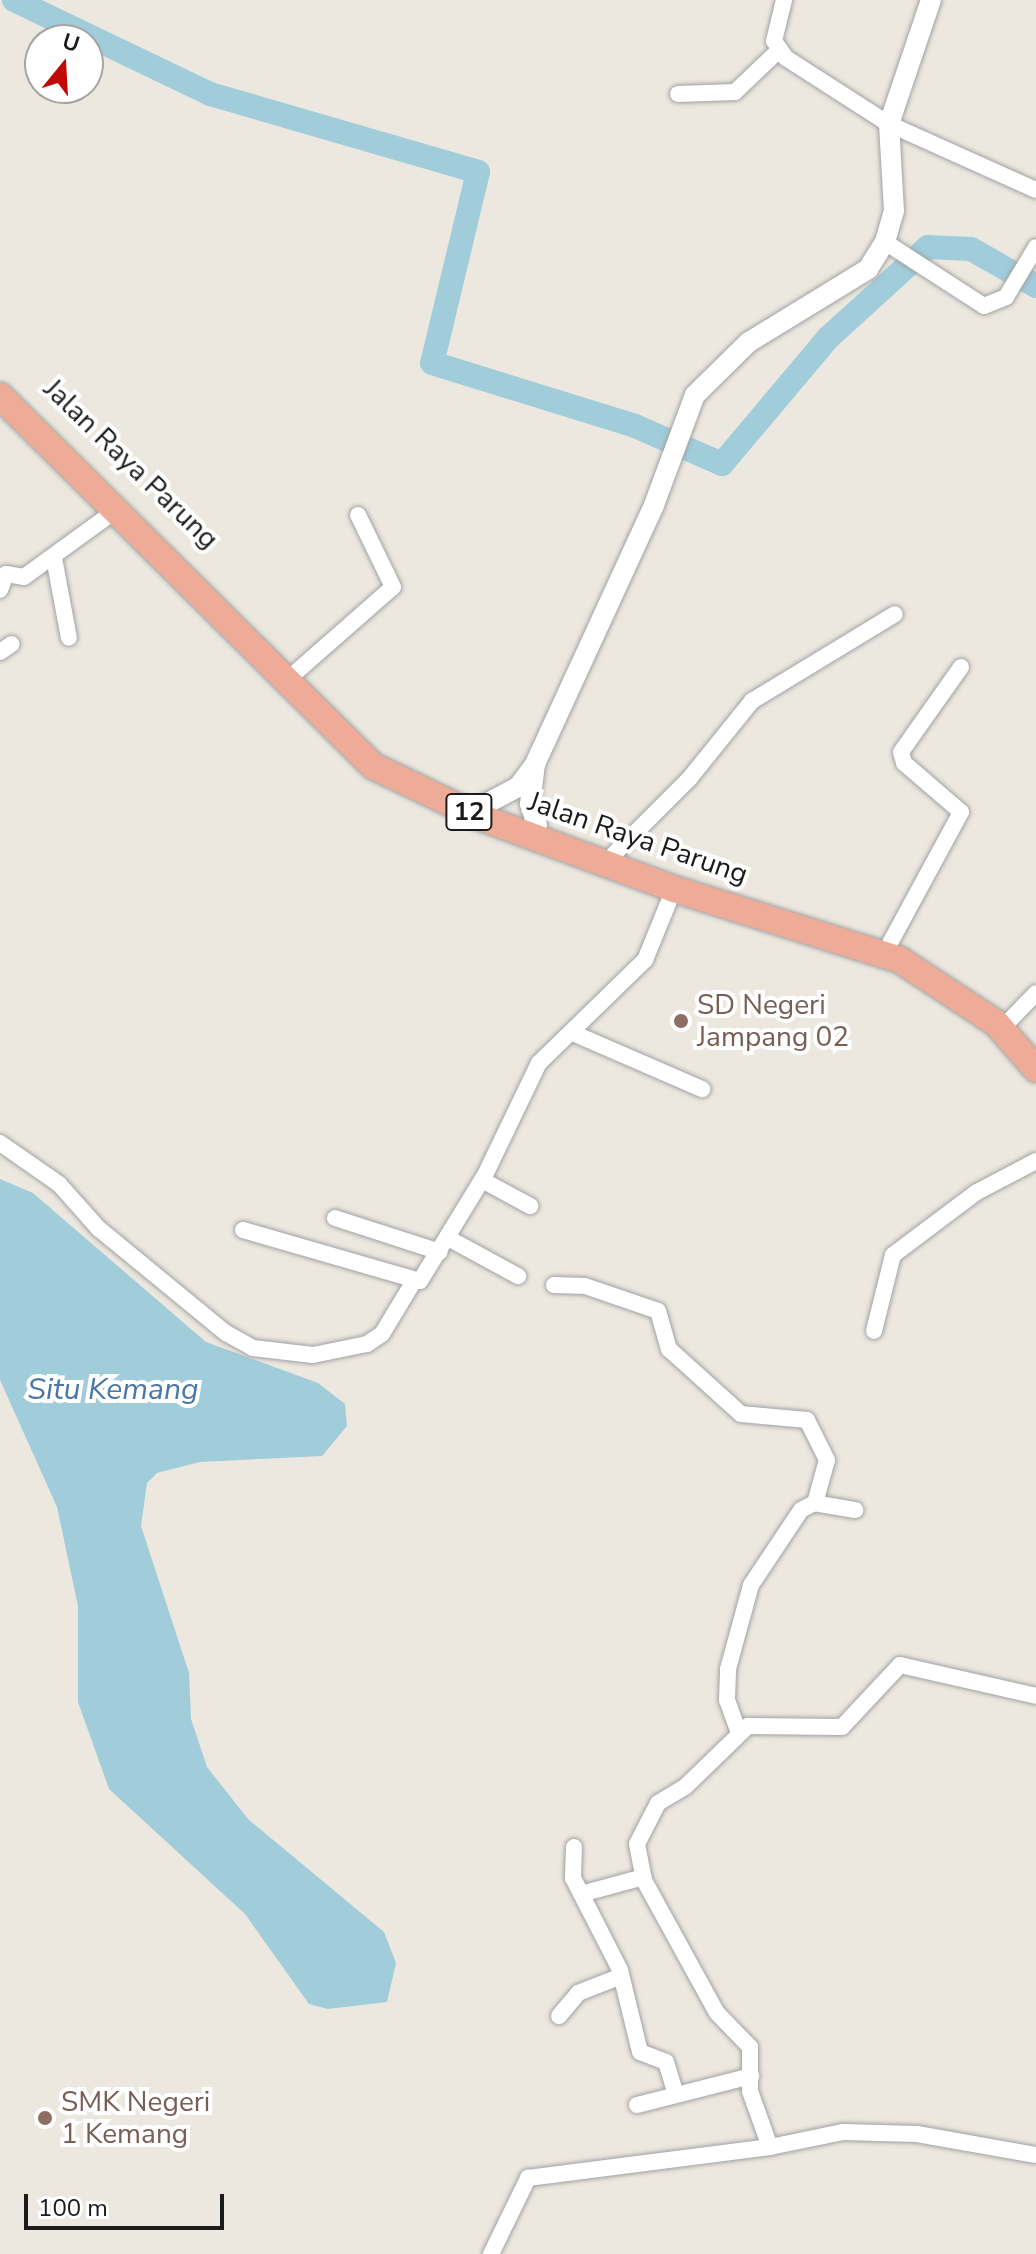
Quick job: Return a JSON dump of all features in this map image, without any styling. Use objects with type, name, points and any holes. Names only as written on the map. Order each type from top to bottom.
[{"type":"highway","name":"Jalan Raya Parung","points":[[0,382],[382,760],[484,805],[614,854],[890,943],[949,974],[1008,1022],[1036,1052]]},
{"type":"highway","name":"Jalan Raya Parung","points":[[0,396],[119,508],[373,766],[477,816],[674,889],[900,960],[996,1023],[1036,1069]]},
{"type":"street","points":[[784,0],[774,41],[780,49],[889,124],[1036,190]]},
{"type":"street","points":[[484,805],[518,787],[535,764],[680,424],[718,367],[868,269],[893,248],[889,124],[931,0]]},
{"type":"street","points":[[678,94],[735,92],[780,49]]},
{"type":"street","points":[[893,248],[929,276],[984,306],[1015,287],[1032,261]]},
{"type":"street","points":[[0,590],[8,573],[22,578],[54,558],[119,508]]},
{"type":"street","points":[[295,673],[393,587],[358,515]]},
{"type":"street","points":[[54,558],[69,638]]},
{"type":"street","points":[[614,854],[752,701],[895,614]]},
{"type":"street","points":[[890,943],[961,812],[904,763],[901,752],[961,667]]},
{"type":"street","points":[[535,764],[530,804],[537,825]]},
{"type":"street","points":[[0,1143],[59,1184],[98,1228],[226,1333],[253,1348],[313,1355],[367,1344],[382,1334],[412,1284],[444,1245],[482,1180],[539,1063],[645,960],[674,889]]},
{"type":"street","points":[[1008,1022],[1036,993]]},
{"type":"street","points":[[573,1033],[702,1089]]},
{"type":"street","points":[[874,1331],[893,1255],[977,1192],[1036,1161]]},
{"type":"street","points":[[482,1180],[530,1206]]},
{"type":"street","points":[[335,1218],[444,1245],[518,1276]]},
{"type":"street","points":[[243,1230],[412,1284]]},
{"type":"street","points":[[554,1285],[585,1286],[658,1311],[669,1349],[741,1414],[807,1420],[827,1460],[815,1503]]},
{"type":"street","points":[[739,1733],[726,1684],[751,1585],[797,1514],[815,1503],[855,1510]]},
{"type":"street","points":[[770,2147],[751,2076],[750,2047],[717,2013],[644,1877],[637,1844],[642,1822],[739,1733],[758,1724],[842,1727],[908,1663],[1036,1696]]},
{"type":"street","points":[[574,1847],[581,1894],[619,1977],[640,2052],[666,2062],[676,2094]]},
{"type":"street","points":[[581,1894],[644,1877]]},
{"type":"street","points":[[559,2016],[578,1993],[619,1977]]},
{"type":"street","points":[[637,2105],[751,2076]]},
{"type":"street","points":[[491,2254],[528,2178],[770,2147],[843,2132],[917,2134],[1036,2155]]},
{"type":"water","name":"Situ Kemang","points":[[0,1179],[33,1193],[206,1342],[318,1383],[345,1404],[347,1426],[322,1456],[200,1462],[157,1473],[147,1483],[141,1526],[189,1673],[191,1719],[207,1767],[248,1819],[384,1932],[396,1963],[387,2002],[328,2009],[309,2004],[245,1914],[109,1789],[78,1702],[78,1606],[57,1507],[0,1380]]},
{"type":"waterway","points":[[14,0],[210,94],[478,172],[432,363],[635,426],[722,464],[828,338],[928,247],[971,249],[1036,286]]},
{"type":"place","name":"SD Negeri Jampang 02","points":[[681,1021]]},
{"type":"place","name":"SMK Negeri 1 Kemang","points":[[45,2118]]}]
